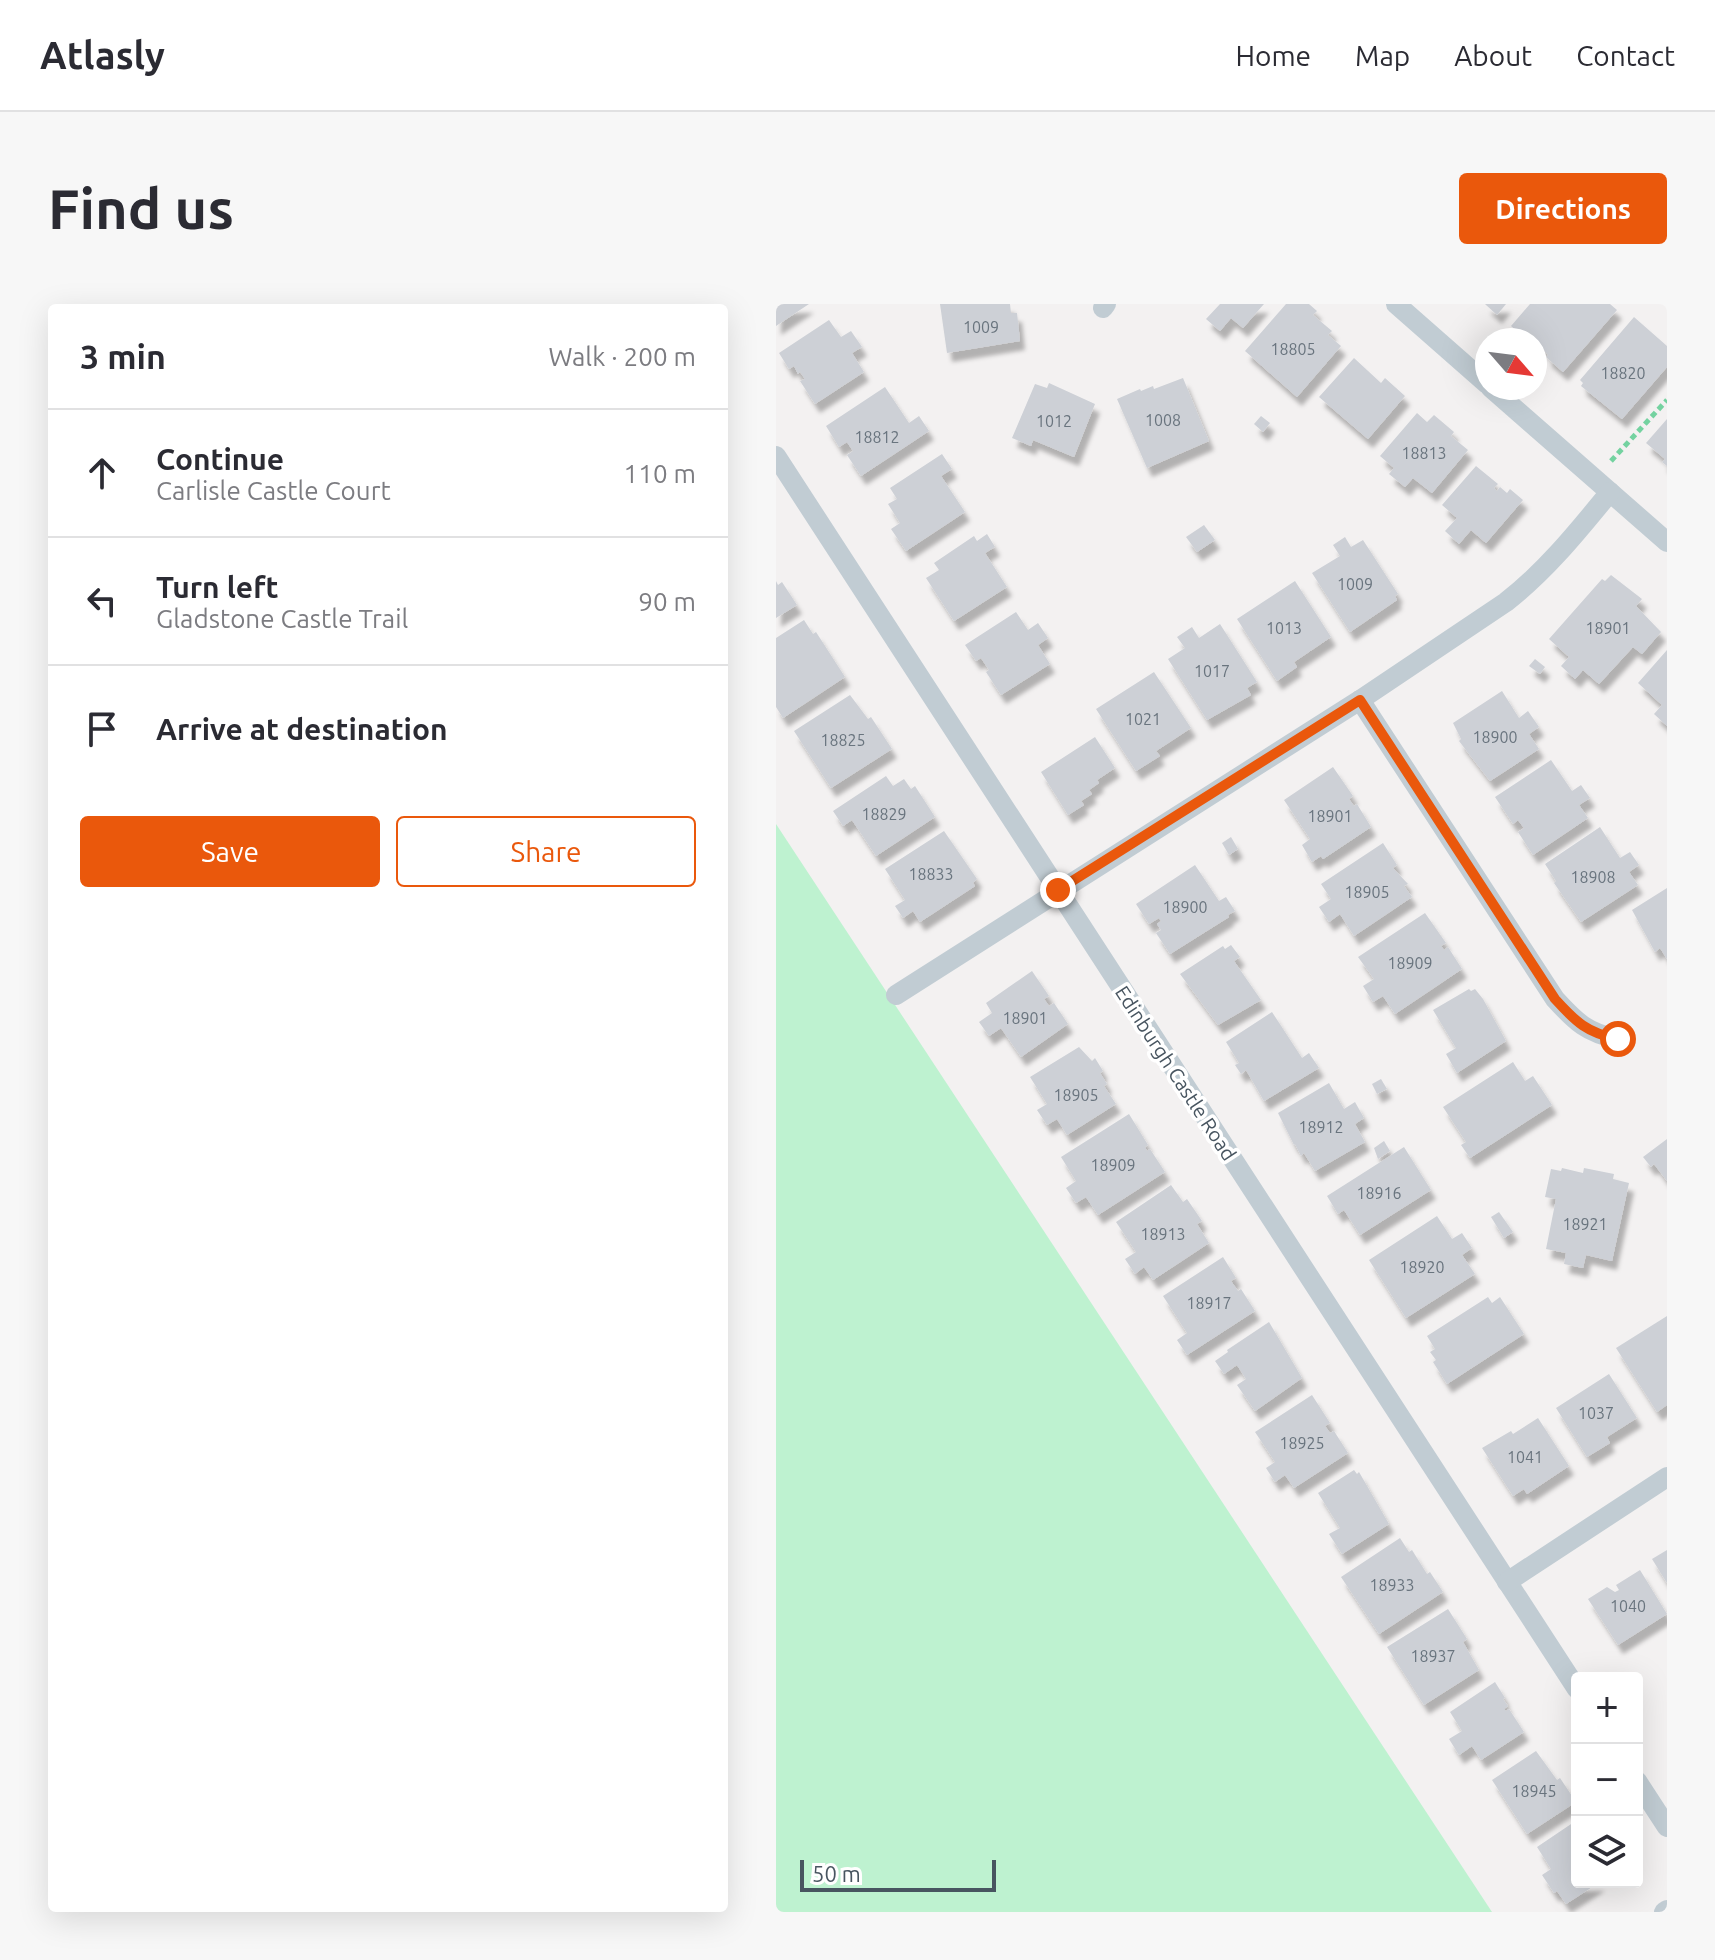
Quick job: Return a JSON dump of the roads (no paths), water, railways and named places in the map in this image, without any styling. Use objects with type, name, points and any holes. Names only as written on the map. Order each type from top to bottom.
[{"type":"street","points":[[1396,304],[1475,374]]},
{"type":"street","points":[[1505,400],[1667,542]]},
{"type":"street","name":"Edinburgh Castle Road","points":[[776,456],[1571,1680]]},
{"type":"street","points":[[896,995],[1360,700],[1526,586],[1557,555],[1610,492]]},
{"type":"street","points":[[1360,700],[1555,999],[1574,1019],[1595,1034],[1618,1039]]},
{"type":"street","points":[[1507,1582],[1667,1477]]},
{"type":"street","points":[[1643,1790],[1667,1827]]}]
